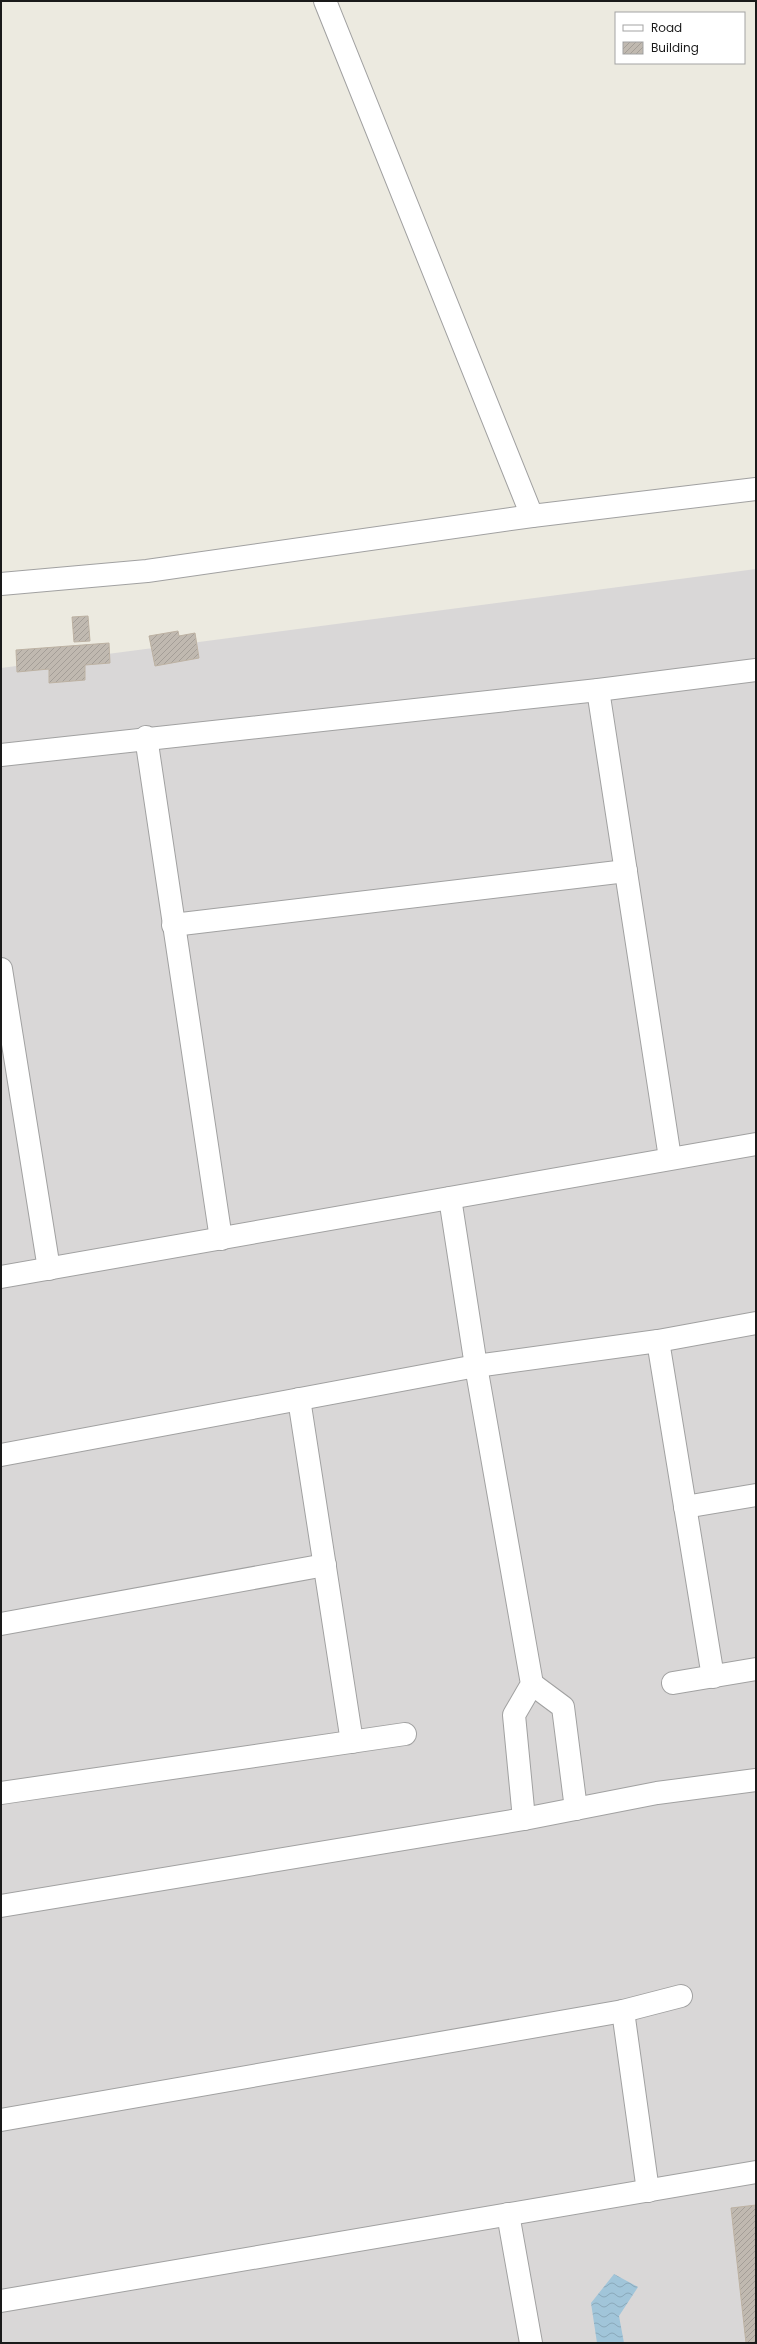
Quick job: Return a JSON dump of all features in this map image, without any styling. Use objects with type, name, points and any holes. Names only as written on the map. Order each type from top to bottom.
[{"type":"street","points":[[325,1],[532,516]]},
{"type":"street","points":[[1,584],[147,571],[532,516],[756,490]]},
{"type":"street","points":[[1,754],[146,737],[598,690],[756,670]]},
{"type":"street","points":[[598,690],[670,1158]]},
{"type":"street","points":[[146,737],[221,1239]]},
{"type":"street","points":[[173,925],[626,871]]},
{"type":"street","points":[[1,969],[49,1269]]},
{"type":"street","points":[[1,1277],[756,1144]]},
{"type":"street","points":[[450,1198],[476,1366],[532,1684],[514,1715],[524,1818]]},
{"type":"street","points":[[1,1455],[476,1366],[658,1341],[756,1322]]},
{"type":"street","points":[[658,1341],[713,1677]]},
{"type":"street","points":[[299,1399],[352,1742]]},
{"type":"street","points":[[685,1506],[756,1495]]},
{"type":"street","points":[[1,1624],[325,1565]]},
{"type":"street","points":[[673,1683],[756,1669]]},
{"type":"street","points":[[532,1684],[563,1707],[576,1809]]},
{"type":"street","points":[[1,1793],[405,1734]]},
{"type":"street","points":[[1,1906],[524,1818],[657,1793],[756,1780]]},
{"type":"street","points":[[1,2120],[623,2011],[681,1996]]},
{"type":"street","points":[[623,2011],[648,2191]]},
{"type":"street","points":[[1,2301],[756,2172]]},
{"type":"street","points":[[508,2214],[531,2343]]},
{"type":"shaded area","points":[[756,569],[756,2343],[1,2343],[1,668]]},
{"type":"water","points":[[614,2274],[638,2287],[619,2316],[624,2343],[597,2343],[591,2303]]},
{"type":"building","points":[[88,616],[90,641],[74,642],[72,617]]},
{"type":"building","points":[[178,631],[179,636],[195,633],[199,658],[155,666],[149,636]]},
{"type":"building","points":[[109,643],[110,663],[85,665],[85,680],[49,683],[49,669],[17,672],[16,650]]},
{"type":"building","points":[[756,2205],[756,2343],[746,2343],[731,2208]]}]
